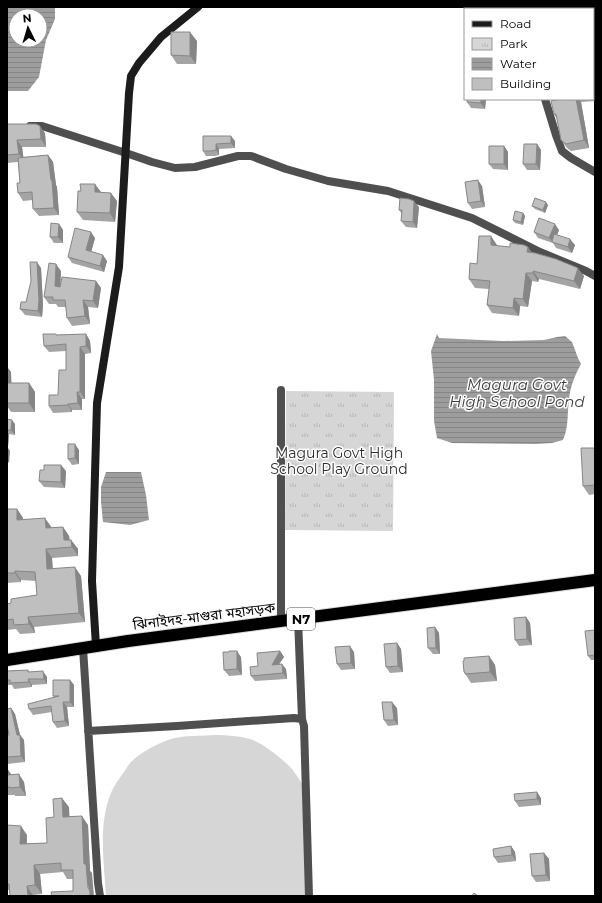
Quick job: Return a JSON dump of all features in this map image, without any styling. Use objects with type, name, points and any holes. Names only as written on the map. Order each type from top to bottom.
[{"type":"highway","name":"ঝিনাইদহ-মাগুরা মহাসড়ক","points":[[7,660],[96,646],[595,580]]},
{"type":"main road","points":[[96,646],[92,581],[96,403],[119,267],[131,76],[139,63],[161,37],[198,7]]},
{"type":"street","points":[[545,100],[562,151],[595,172]]},
{"type":"street","points":[[21,126],[42,126],[174,168],[195,167],[238,156],[251,156],[286,169],[328,181],[388,191],[472,218],[540,252],[595,276]]},
{"type":"street","points":[[281,390],[281,621]]},
{"type":"street","points":[[298,619],[302,719],[304,726],[309,896]]},
{"type":"street","points":[[83,648],[100,896]]},
{"type":"street","points":[[88,731],[294,718],[302,719]]},
{"type":"green space","name":"Magura Govt High School Play Ground","points":[[286,391],[394,392],[393,531],[285,530]]},
{"type":"green space","points":[[216,735],[242,737],[255,741],[288,765],[295,772],[304,787],[310,798],[312,896],[106,896],[103,857],[104,818],[112,790],[117,782],[131,762],[155,745],[187,736]]},
{"type":"water","points":[[7,7],[55,7],[55,19],[48,35],[48,8],[8,8],[8,48],[44,48],[39,77],[28,91],[7,91]]},
{"type":"water","name":"Magura Govt High School Pond","points":[[437,334],[439,338],[503,341],[544,340],[565,336],[572,342],[581,364],[570,390],[567,425],[563,440],[552,443],[536,444],[452,443],[437,438],[434,421],[434,380],[431,351]]},
{"type":"water","points":[[106,472],[141,472],[149,520],[130,525],[103,522],[101,487]]},
{"type":"building","points":[[171,32],[190,32],[190,56],[171,55]]},
{"type":"building","points":[[594,35],[595,35],[594,51]]},
{"type":"building","points":[[594,74],[595,74],[594,92]]},
{"type":"building","points":[[467,100],[481,100],[481,103],[467,102]]},
{"type":"building","points":[[576,100],[584,140],[566,144],[561,140],[556,114],[554,114],[551,101]]},
{"type":"building","points":[[7,124],[36,124],[40,126],[41,139],[17,140],[19,154],[7,155]]},
{"type":"building","points":[[203,136],[231,136],[231,143],[216,144],[216,150],[203,151]]},
{"type":"building","points":[[524,144],[537,144],[536,164],[523,164]]},
{"type":"building","points":[[489,146],[504,146],[504,164],[489,164]]},
{"type":"building","points":[[48,155],[54,208],[33,209],[32,192],[18,193],[17,183],[20,183],[18,158]]},
{"type":"building","points":[[478,180],[481,201],[468,203],[465,182]]},
{"type":"building","points":[[80,184],[95,184],[95,192],[111,193],[110,213],[77,212],[78,191],[81,191]]},
{"type":"building","points":[[400,198],[414,201],[413,222],[401,221],[402,210],[399,210]]},
{"type":"building","points":[[535,198],[546,202],[543,210],[532,206]]},
{"type":"building","points":[[515,211],[523,213],[521,222],[513,220]]},
{"type":"building","points":[[539,218],[555,224],[549,238],[534,232]]},
{"type":"building","points":[[51,223],[59,224],[58,237],[50,237]]},
{"type":"building","points":[[75,228],[91,232],[86,250],[103,255],[100,266],[68,257]]},
{"type":"building","points":[[554,234],[570,239],[568,247],[552,242]]},
{"type":"building","points":[[479,236],[491,236],[491,245],[510,247],[510,243],[524,245],[528,247],[527,252],[556,259],[578,268],[574,281],[533,271],[533,273],[526,273],[523,299],[514,298],[513,308],[487,305],[490,281],[469,279],[470,263],[477,264]]},
{"type":"building","points":[[30,262],[37,262],[39,300],[38,311],[20,309],[21,302],[26,302],[31,281]]},
{"type":"building","points":[[49,263],[56,264],[55,286],[60,287],[62,277],[96,281],[93,301],[83,300],[85,316],[67,318],[65,300],[53,300],[53,297],[44,297]]},
{"type":"building","points":[[43,334],[86,334],[86,346],[80,347],[80,392],[77,392],[78,403],[49,406],[49,395],[58,395],[59,370],[66,370],[66,344],[44,346]]},
{"type":"building","points":[[7,383],[29,383],[29,403],[7,403]]},
{"type":"building","points":[[7,419],[12,420],[11,430],[7,430]]},
{"type":"building","points":[[68,444],[75,444],[75,458],[68,459]]},
{"type":"building","points":[[581,448],[595,448],[595,485],[583,486]]},
{"type":"building","points":[[44,465],[61,465],[61,482],[39,481],[40,470],[44,470]]},
{"type":"building","points":[[7,509],[17,509],[17,520],[45,518],[46,528],[63,527],[64,540],[71,540],[72,547],[46,549],[47,569],[75,567],[79,613],[28,617],[29,624],[14,625],[13,619],[7,620],[7,604],[11,603],[11,599],[37,595],[35,572],[15,571],[15,573],[7,573]]},
{"type":"building","points":[[526,617],[527,639],[515,640],[514,618]]},
{"type":"building","points":[[435,627],[436,648],[428,648],[427,628]]},
{"type":"building","points":[[595,630],[595,655],[588,656],[585,631]]},
{"type":"building","points":[[397,643],[398,666],[386,667],[384,644]]},
{"type":"building","points":[[350,646],[351,663],[337,664],[335,647]]},
{"type":"building","points":[[237,651],[237,669],[224,670],[223,652]]},
{"type":"building","points":[[280,651],[272,665],[282,664],[283,673],[251,676],[250,667],[258,666],[257,653]]},
{"type":"building","points":[[489,656],[490,672],[465,674],[464,658]]},
{"type":"building","points":[[28,670],[28,672],[43,671],[44,679],[28,679],[29,682],[10,683],[10,680],[7,680],[7,671]]},
{"type":"building","points":[[53,680],[70,680],[70,702],[63,702],[65,721],[53,722],[51,706],[29,709],[28,704],[59,696],[53,696]]},
{"type":"building","points":[[382,702],[392,702],[394,720],[384,720]]},
{"type":"building","points":[[11,708],[17,735],[20,735],[21,756],[7,757],[7,735],[9,735],[7,725],[7,709]]},
{"type":"building","points":[[7,770],[8,775],[19,774],[20,787],[7,787]]},
{"type":"building","points":[[537,792],[537,799],[515,801],[514,794]]},
{"type":"building","points":[[62,798],[63,817],[82,816],[84,864],[86,864],[90,896],[52,896],[51,892],[73,891],[73,870],[61,870],[61,863],[34,865],[35,885],[27,886],[28,896],[10,896],[9,884],[7,884],[7,825],[21,826],[20,844],[47,843],[46,818],[54,817],[53,799]]},
{"type":"building","points":[[511,846],[512,855],[494,857],[493,849]]},
{"type":"building","points":[[544,853],[546,875],[532,876],[530,854]]}]
